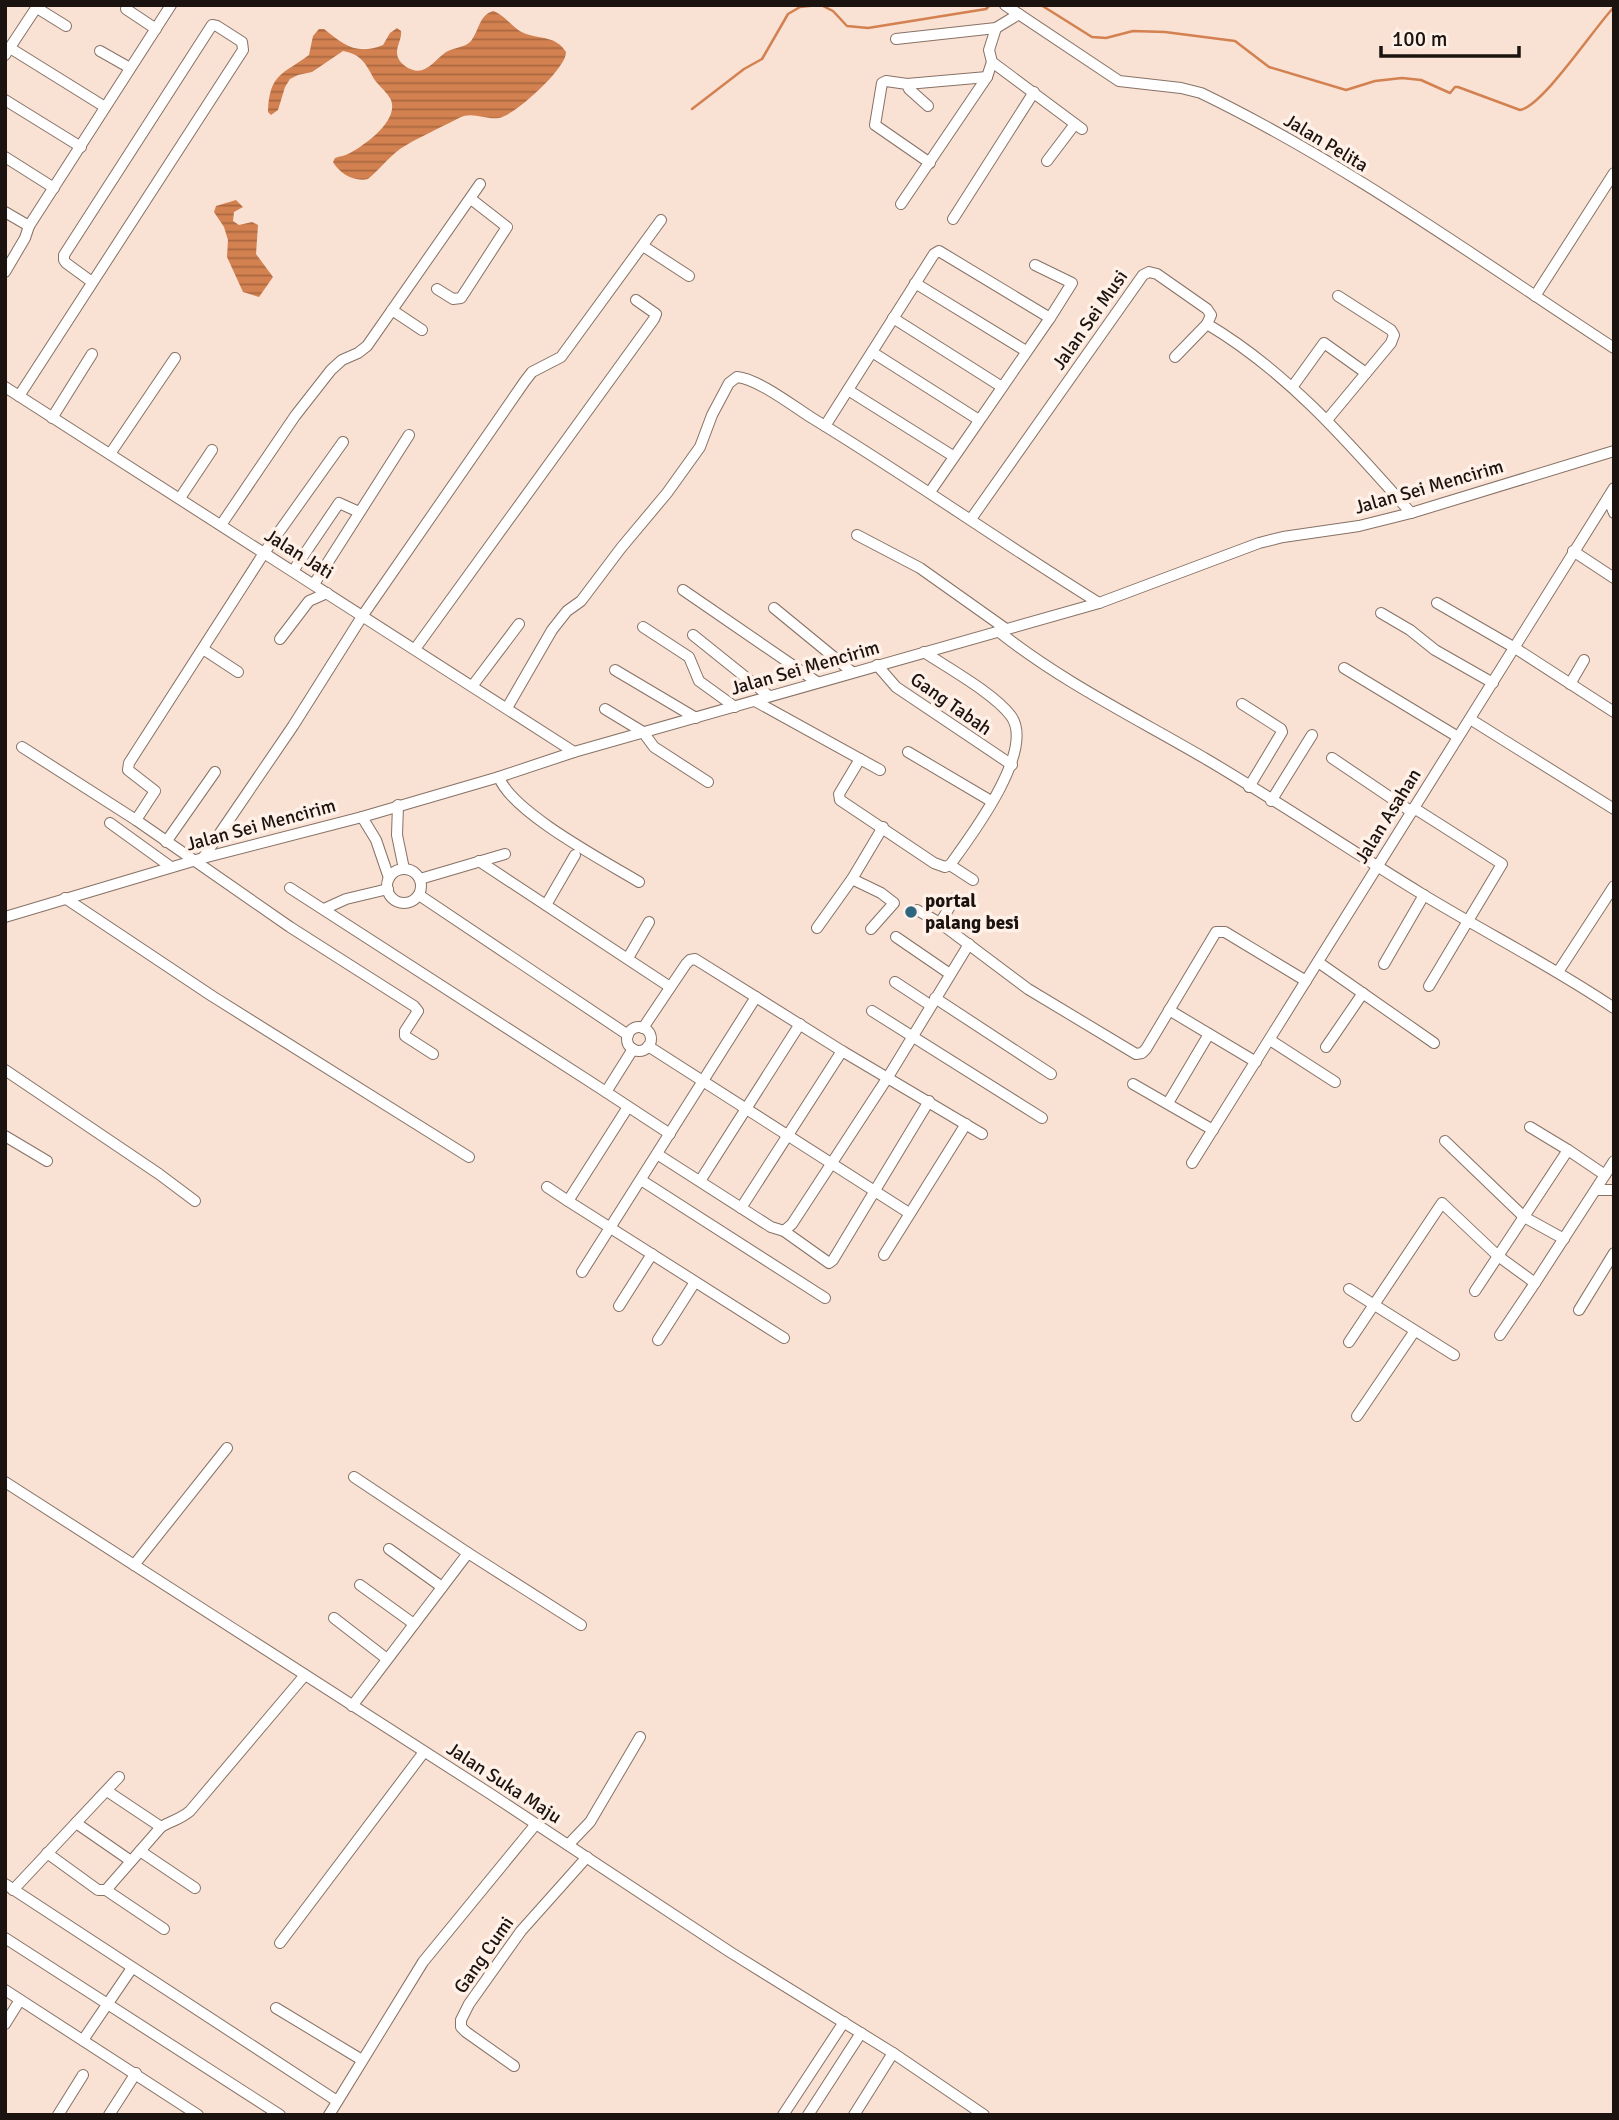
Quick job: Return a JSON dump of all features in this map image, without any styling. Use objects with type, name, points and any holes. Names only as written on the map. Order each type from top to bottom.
[{"type":"street","points":[[5,272],[29,226],[171,5]]},
{"type":"street","points":[[66,26],[38,6],[7,52],[105,107]]},
{"type":"street","name":"Jalan Pelita","points":[[1006,6],[1119,81],[1201,93],[1318,157],[1614,348]]},
{"type":"street","points":[[126,9],[156,29]]},
{"type":"street","points":[[896,39],[996,28],[1018,14]]},
{"type":"street","points":[[19,396],[243,50],[242,42],[217,26],[212,25],[64,255],[66,263],[92,282]]},
{"type":"street","points":[[901,204],[987,77],[992,62],[989,50],[996,28]]},
{"type":"street","points":[[100,51],[130,68]]},
{"type":"street","points":[[992,62],[1079,126],[1047,161]]},
{"type":"street","points":[[930,163],[875,125],[882,83],[886,80],[907,84],[987,77]]},
{"type":"street","points":[[907,84],[928,106]]},
{"type":"street","points":[[953,219],[1034,92]]},
{"type":"street","points":[[5,100],[81,147]]},
{"type":"street","points":[[5,157],[54,188]]},
{"type":"street","points":[[1535,296],[1614,173]]},
{"type":"street","points":[[221,525],[331,370],[342,360],[367,346],[480,184]]},
{"type":"street","points":[[438,289],[453,299],[461,298],[507,226],[471,199]]},
{"type":"street","points":[[5,212],[29,226]]},
{"type":"street","points":[[198,859],[293,726],[362,615],[525,381],[532,372],[561,356],[661,220]]},
{"type":"street","points":[[643,246],[689,276]]},
{"type":"street","points":[[825,426],[934,254],[943,251],[1050,318]]},
{"type":"street","points":[[930,492],[1072,282],[1035,265]]},
{"type":"street","name":"Jalan Sei Musi","points":[[971,519],[1143,275],[1149,272],[1157,274],[1207,309],[1212,315],[1207,324],[1250,351],[1293,386],[1411,513]]},
{"type":"street","points":[[915,283],[1026,351]]},
{"type":"street","points":[[1327,420],[1391,343],[1394,335],[1391,330],[1338,296]]},
{"type":"street","points":[[415,649],[654,319],[654,311],[636,300]]},
{"type":"street","points":[[392,310],[422,330]]},
{"type":"street","points":[[893,318],[1002,387]]},
{"type":"street","points":[[1175,357],[1207,324]]},
{"type":"street","points":[[1293,386],[1324,342],[1366,373]]},
{"type":"street","points":[[872,352],[979,421]]},
{"type":"street","points":[[52,418],[92,354]]},
{"type":"street","points":[[110,454],[175,358]]},
{"type":"street","points":[[507,708],[552,630],[567,611],[581,601],[700,447],[712,415],[733,379],[737,377],[748,380],[825,426],[1098,603]]},
{"type":"street","name":"Jalan Jati","points":[[5,387],[574,752]]},
{"type":"street","points":[[848,390],[953,456]]},
{"type":"street","points":[[314,584],[409,435]]},
{"type":"street","points":[[136,820],[155,791],[128,770],[129,763],[264,553],[343,442]]},
{"type":"street","points":[[180,498],[212,450]]},
{"type":"street","name":"Jalan Sei Mencirim","points":[[5,917],[198,859],[362,817],[574,752],[1098,603],[1259,543],[1359,526],[1411,513],[1614,451]]},
{"type":"street","points":[[1611,493],[1614,513]]},
{"type":"street","name":"Jalan Asahan","points":[[1192,1163],[1611,493]]},
{"type":"street","points":[[293,571],[339,503],[359,512]]},
{"type":"street","points":[[856,535],[920,568],[1091,693],[1205,759],[1424,895],[1558,972],[1614,1009]]},
{"type":"street","points":[[1573,551],[1614,578]]},
{"type":"street","points":[[683,590],[817,682]]},
{"type":"street","points":[[280,639],[309,601],[327,593]]},
{"type":"street","points":[[1437,603],[1515,648],[1614,712]]},
{"type":"street","points":[[775,608],[852,672]]},
{"type":"street","points":[[1381,613],[1410,630],[1434,650],[1493,683]]},
{"type":"street","points":[[472,685],[519,624]]},
{"type":"street","points":[[643,627],[690,657],[699,681],[735,706]]},
{"type":"street","points":[[693,635],[769,696]]},
{"type":"street","points":[[203,649],[238,672]]},
{"type":"street","points":[[860,760],[838,797],[934,863],[945,867],[950,865],[977,827],[1012,765],[1018,731],[1012,717],[989,697],[924,652]]},
{"type":"street","points":[[1570,684],[1584,660]]},
{"type":"street","name":"Gang Tabah","points":[[877,665],[896,687],[1012,765]]},
{"type":"street","points":[[1344,668],[1458,737]]},
{"type":"street","points":[[615,670],[696,718]]},
{"type":"street","points":[[755,701],[880,771]]},
{"type":"street","points":[[1242,704],[1282,732],[1249,787]]},
{"type":"street","points":[[605,709],[643,732],[654,747],[708,782]]},
{"type":"street","points":[[1470,719],[1614,809]]},
{"type":"street","points":[[1272,801],[1312,735]]},
{"type":"street","points":[[22,747],[166,842],[198,859],[290,927],[414,1006],[418,1011],[405,1031],[405,1036],[433,1054]]},
{"type":"street","points":[[908,752],[991,801]]},
{"type":"street","points":[[1332,758],[1501,862],[1429,986]]},
{"type":"street","points":[[166,842],[215,772]]},
{"type":"street","points":[[499,777],[511,797],[526,810],[580,847],[639,882]]},
{"type":"street","points":[[398,805],[397,835],[404,869]]},
{"type":"street","points":[[324,908],[389,884],[397,870],[404,869],[413,871],[420,879],[419,895],[410,902],[399,902],[390,894],[389,884],[376,840],[362,817]]},
{"type":"street","points":[[110,823],[171,867]]},
{"type":"street","points":[[817,928],[852,879],[883,827]]},
{"type":"street","points":[[376,840],[397,835]]},
{"type":"street","points":[[420,879],[505,854]]},
{"type":"street","points":[[546,905],[575,855]]},
{"type":"street","points":[[479,861],[670,987]]},
{"type":"street","points":[[950,865],[973,880]]},
{"type":"street","points":[[852,879],[881,893],[894,903],[871,929]]},
{"type":"street","points":[[1558,972],[1614,886]]},
{"type":"street","points":[[290,888],[670,1135]]},
{"type":"street","points":[[419,895],[628,1035]]},
{"type":"street","points":[[1384,964],[1424,895]]},
{"type":"street","points":[[65,898],[212,996],[469,1157]]},
{"type":"street","points":[[940,923],[955,898]]},
{"type":"street","points":[[917,909],[1028,989],[1136,1054],[1146,1049],[1212,936],[1221,930],[1306,981]]},
{"type":"street","points":[[628,958],[649,922]]},
{"type":"street","points":[[896,937],[950,974]]},
{"type":"street","points":[[784,1231],[792,1224],[888,1077],[969,944]]},
{"type":"street","points":[[643,1028],[686,964],[695,959],[982,1134]]},
{"type":"street","points":[[1318,962],[1434,1043]]},
{"type":"street","points":[[895,982],[1051,1074]]},
{"type":"street","points":[[1326,1047],[1363,993]]},
{"type":"street","points":[[582,1272],[756,997]]},
{"type":"street","points":[[1170,1010],[1255,1062]]},
{"type":"street","points":[[872,1011],[1042,1118]]},
{"type":"street","points":[[700,1181],[800,1024]]},
{"type":"street","points":[[643,1028],[636,1028],[628,1035],[628,1043],[633,1049],[640,1050],[648,1046]]},
{"type":"street","points":[[643,1028],[650,1037],[648,1046]]},
{"type":"street","points":[[1168,1103],[1209,1034]]},
{"type":"street","points":[[1270,1040],[1335,1082]]},
{"type":"street","points":[[648,1046],[909,1213]]},
{"type":"street","points":[[606,1092],[633,1049]]},
{"type":"street","points":[[741,1208],[790,1136],[842,1051]]},
{"type":"street","points":[[5,1070],[195,1201]]},
{"type":"street","points":[[1133,1084],[1213,1130]]},
{"type":"street","points":[[657,1154],[771,1227],[784,1231],[827,1263],[831,1263],[929,1101]]},
{"type":"street","points":[[568,1201],[628,1107]]},
{"type":"street","points":[[884,1255],[967,1124]]},
{"type":"street","points":[[1530,1127],[1605,1175]]},
{"type":"street","points":[[5,1136],[47,1161]]},
{"type":"street","points":[[1445,1141],[1524,1217],[1564,1239]]},
{"type":"street","points":[[1475,1291],[1568,1150]]},
{"type":"street","points":[[1500,1335],[1614,1161]]},
{"type":"street","points":[[641,1180],[825,1298]]},
{"type":"street","points":[[547,1187],[785,1338]]},
{"type":"street","points":[[1596,1190],[1614,1190]]},
{"type":"street","points":[[1349,1342],[1442,1203],[1498,1256],[1535,1283]]},
{"type":"street","points":[[1578,1310],[1614,1252]]},
{"type":"street","points":[[619,1306],[652,1254]]},
{"type":"street","points":[[658,1340],[695,1282]]},
{"type":"street","points":[[1349,1289],[1454,1355]]},
{"type":"street","points":[[1357,1416],[1414,1332]]},
{"type":"street","points":[[134,1565],[227,1448]]},
{"type":"street","points":[[354,1477],[580,1625]]},
{"type":"street","name":"Jalan Suka Maju","points":[[5,1482],[568,1844],[730,1952],[894,2053],[984,2115]]},
{"type":"street","points":[[389,1549],[442,1587]]},
{"type":"street","points":[[352,1706],[468,1553]]},
{"type":"street","points":[[360,1585],[414,1624]]},
{"type":"street","points":[[334,1618],[387,1659]]},
{"type":"street","points":[[106,1890],[161,1827],[172,1820],[182,1818],[190,1811],[305,1675]]},
{"type":"street","points":[[568,1844],[590,1822],[640,1737]]},
{"type":"street","points":[[280,1943],[424,1752]]},
{"type":"street","points":[[119,1777],[47,1853],[9,1887],[337,2101]]},
{"type":"street","points":[[107,1791],[161,1827]]},
{"type":"street","points":[[76,1823],[131,1861]]},
{"type":"street","points":[[329,2115],[423,1962],[536,1824]]},
{"type":"street","points":[[140,1851],[195,1888]]},
{"type":"street","points":[[47,1853],[97,1890],[106,1890],[164,1929]]},
{"type":"street","name":"Gang Cumi","points":[[514,2066],[466,2032],[461,2027],[461,2020],[469,2004],[521,1931],[587,1857]]},
{"type":"street","points":[[5,1938],[280,2115]]},
{"type":"street","points":[[83,2040],[132,1968]]},
{"type":"street","points":[[5,1990],[198,2115]]},
{"type":"street","points":[[5,2024],[20,2000]]},
{"type":"street","points":[[276,2008],[362,2060]]},
{"type":"street","points":[[783,2115],[844,2022]]},
{"type":"street","points":[[808,2115],[861,2033]]},
{"type":"street","points":[[855,2115],[894,2053]]},
{"type":"street","points":[[110,2115],[136,2073]]},
{"type":"street","points":[[58,2115],[83,2075]]},
{"type":"shaded area","points":[[493,11],[521,32],[558,43],[566,52],[558,69],[539,90],[507,115],[499,118],[462,116],[400,149],[368,179],[348,176],[333,162],[335,158],[350,153],[372,138],[385,124],[392,108],[390,97],[359,57],[343,51],[312,72],[290,79],[278,110],[271,115],[268,112],[271,89],[275,82],[285,71],[309,55],[313,36],[319,29],[324,29],[350,47],[365,49],[383,45],[390,33],[397,28],[401,31],[398,58],[405,66],[417,71],[427,68],[446,52],[469,43],[485,16]]},
{"type":"shaded area","points":[[236,200],[243,207],[234,212],[233,221],[239,225],[252,222],[258,225],[256,254],[273,277],[259,297],[243,292],[227,257],[228,240],[224,227],[214,212],[216,206]]},
{"type":"waterway","points":[[692,109],[744,69],[762,59],[788,14],[800,7],[817,5]]},
{"type":"waterway","points":[[821,5],[833,11],[847,26],[868,28],[986,9],[990,5]]},
{"type":"waterway","points":[[1041,5],[1092,37],[1106,38],[1133,31],[1165,32],[1235,41],[1269,67],[1346,90],[1375,81],[1402,78],[1421,80],[1450,93],[1458,87],[1520,110],[1530,105],[1555,81],[1614,7]]},
{"type":"place","name":"portal palang besi","points":[[911,912]]}]
